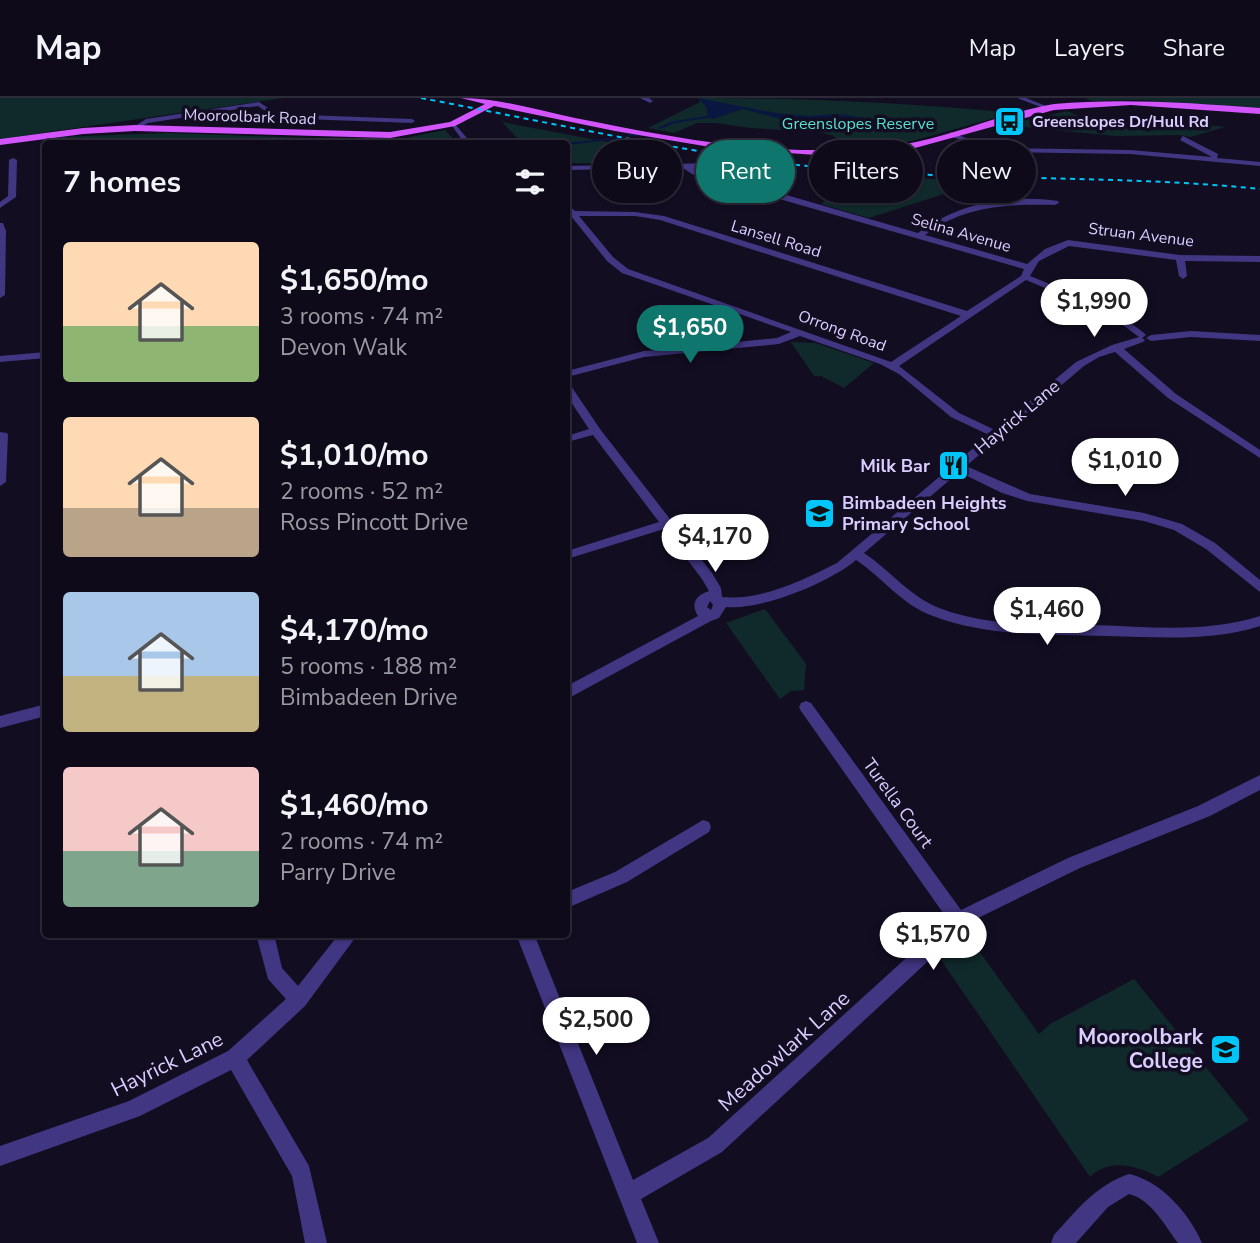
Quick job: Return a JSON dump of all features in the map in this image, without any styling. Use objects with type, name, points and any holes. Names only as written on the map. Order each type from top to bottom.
[{"type":"main road","points":[[465,98],[690,140],[786,153],[872,152],[918,145],[1048,108],[1128,102],[1260,111]]},
{"type":"main road","name":"Mooroolbark Road","points":[[0,142],[83,131],[135,128],[376,135],[419,131],[452,124],[494,103]]},
{"type":"street","points":[[1020,98],[1048,108]]},
{"type":"street","points":[[135,128],[146,121],[259,104],[275,116],[412,121]]},
{"type":"street","points":[[452,124],[466,140]]},
{"type":"street","points":[[953,135],[992,150],[1130,152],[1260,164]]},
{"type":"street","points":[[1183,138],[1225,161]]},
{"type":"street","points":[[0,206],[12,197],[13,160]]},
{"type":"street","points":[[570,168],[696,166]]},
{"type":"street","name":"Selina Avenue","points":[[686,167],[695,172],[919,236],[1026,272],[1111,312],[1144,338]]},
{"type":"street","points":[[919,236],[944,216],[971,207],[1013,202],[1055,203]]},
{"type":"street","name":"Lansell Road","points":[[570,210],[661,218],[966,314]]},
{"type":"street","name":"Orrong Road","points":[[570,210],[610,259],[625,271],[892,366],[956,415],[996,435]]},
{"type":"street","points":[[0,225],[0,295]]},
{"type":"street","name":"Struan Avenue","points":[[892,366],[1026,272],[1055,247],[1068,243],[1180,258],[1260,260]]},
{"type":"street","points":[[1180,258],[1183,276]]},
{"type":"street","points":[[570,373],[644,354],[779,341],[800,332]]},
{"type":"street","name":"Hayrick Lane","points":[[570,691],[670,636],[716,607],[743,608],[827,575],[856,554],[1067,375],[1095,355],[1144,338],[1201,334],[1260,338]]},
{"type":"street","points":[[1115,347],[1135,361],[1156,385],[1260,455]]},
{"type":"street","points":[[0,359],[42,355]]},
{"type":"street","points":[[570,392],[715,588],[716,607]]},
{"type":"street","points":[[570,438],[596,431]]},
{"type":"street","points":[[0,482],[3,435]]},
{"type":"street","points":[[958,467],[1025,497],[1143,517],[1176,526],[1201,541],[1260,587]]},
{"type":"street","points":[[570,554],[666,524]]},
{"type":"street","points":[[856,554],[918,604],[938,613],[989,625],[1027,629],[1190,632],[1222,630],[1260,621]]},
{"type":"street","points":[[688,555],[698,579],[699,604]]},
{"type":"street","points":[[699,604],[705,598],[716,607]]},
{"type":"street","name":"Hayrick Lane","points":[[670,636],[699,604]]},
{"type":"street","name":"Turella Court","points":[[806,707],[960,921]]},
{"type":"street","points":[[0,722],[42,711]]},
{"type":"street","name":"Meadowlark Lane","points":[[629,1194],[715,1145],[974,911],[1074,863],[1204,811],[1260,782]]},
{"type":"street","points":[[570,899],[621,877],[703,827]]},
{"type":"street","points":[[266,938],[274,973],[299,1000]]},
{"type":"street","name":"Hayrick Lane","points":[[0,1156],[133,1109],[235,1058],[299,1000],[346,938]]},
{"type":"street","points":[[527,938],[648,1243]]},
{"type":"street","points":[[235,1058],[302,1172],[316,1243]]},
{"type":"street","points":[[1062,1243],[1114,1188],[1136,1183],[1149,1189],[1162,1202],[1191,1243]]},
{"type":"green space","points":[[0,98],[283,98],[0,139]]},
{"type":"green space","name":"Greenslopes Reserve","points":[[698,98],[777,99],[934,106],[1013,113],[916,140],[838,140],[834,136],[819,132],[716,123],[697,123],[674,133],[648,128],[700,102]]},
{"type":"green space","points":[[1085,98],[1260,98],[1260,109],[1139,100],[1091,101]]},
{"type":"green space","points":[[1068,111],[1090,122],[1181,122],[1225,127],[1190,137],[1116,136],[1003,125]]},
{"type":"green space","points":[[502,122],[596,140],[592,140],[592,163],[570,163],[570,140],[514,140],[518,139]]},
{"type":"green space","points":[[445,130],[454,140],[396,140]]},
{"type":"green space","points":[[168,133],[363,140],[59,140],[59,137]]},
{"type":"green space","points":[[923,178],[937,179],[937,196],[923,201]]},
{"type":"green space","points":[[822,203],[916,203],[869,218]]},
{"type":"green space","points":[[791,342],[816,343],[874,363],[844,388],[821,376],[814,376]]},
{"type":"green space","points":[[765,609],[806,664],[804,690],[791,691],[780,699],[726,623]]},
{"type":"green space","points":[[969,937],[1039,1034],[1050,1024],[1134,979],[1249,1120],[1158,1177],[1141,1169],[1114,1165],[1097,1171],[1090,1177],[941,960]]},
{"type":"water","points":[[698,98],[776,113],[809,116],[837,114],[878,120],[882,124],[855,131],[777,118],[743,109],[713,119],[708,117],[706,107]]},
{"type":"waterway","points":[[660,128],[674,122],[708,117]]},
{"type":"waterway","points":[[871,127],[884,131],[904,128]]},
{"type":"waterway","points":[[628,135],[643,135]]},
{"type":"waterway","points":[[570,144],[620,138]]},
{"type":"railway","points":[[421,98],[634,140],[794,165],[951,176],[1157,182],[1260,189]]},
{"type":"place","name":"Greenslopes Dr/Hull Rd","points":[[1009,122]]},
{"type":"place","name":"Milk Bar","points":[[953,466]]},
{"type":"place","name":"Bimbadeen Heights Primary School","points":[[819,513]]},
{"type":"place","name":"Mooroolbark College","points":[[1226,1049]]}]
